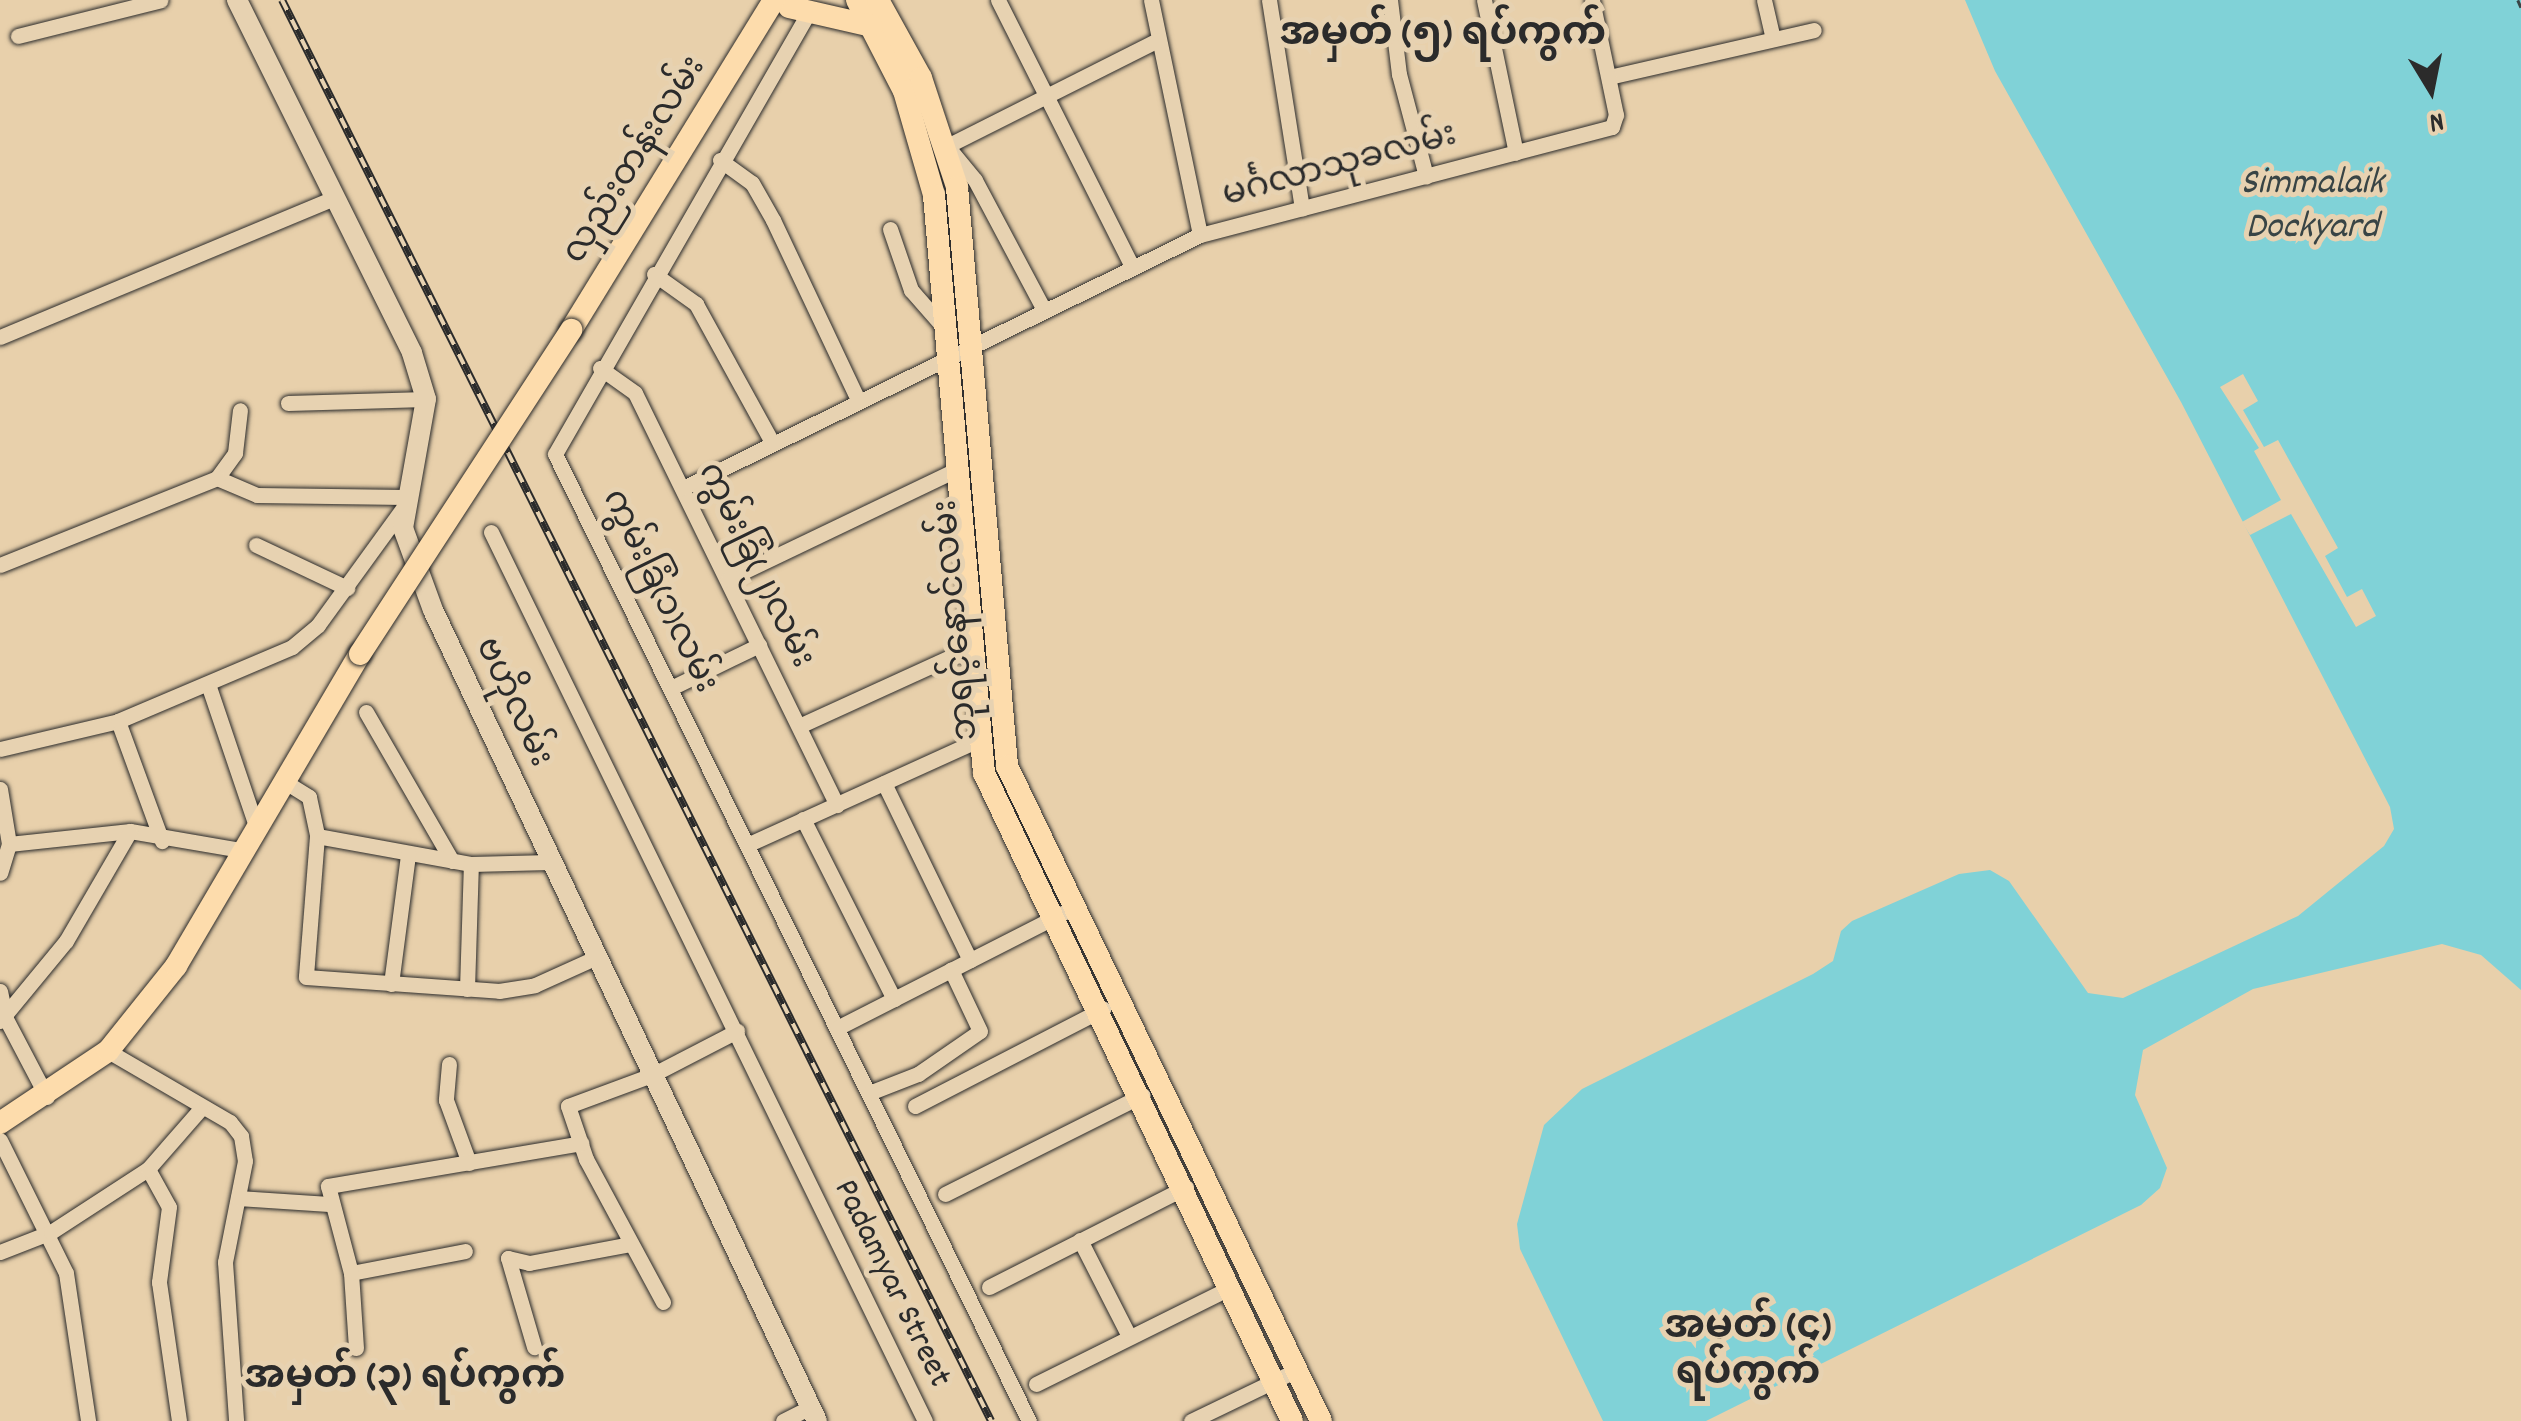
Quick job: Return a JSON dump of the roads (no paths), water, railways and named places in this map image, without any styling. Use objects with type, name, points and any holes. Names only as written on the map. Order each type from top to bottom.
[{"type":"main road","points":[[237,0],[412,352],[426,398],[422,447],[404,502]]},
{"type":"main road","name":"ဘုရင့်နောင်လမ်း","points":[[857,0],[872,26],[925,156],[945,329],[962,555],[978,654],[1007,766],[1060,914]]},
{"type":"main road","name":"ဘုရင့်နောင်လမ်း","points":[[878,0],[921,78],[947,146],[972,343],[986,553],[978,654],[978,740],[997,812],[1060,914],[1106,1007],[1158,1087],[1322,1421]]},
{"type":"main road","points":[[792,4],[872,26]]},
{"type":"main road","name":"လှည်းတန်းလမ်း","points":[[108,1052],[176,966],[255,823],[360,654],[761,29],[792,4]]},
{"type":"main road","points":[[955,463],[980,455]]},
{"type":"main road","name":"ဗဟိုလမ်း","points":[[404,502],[403,528],[433,610],[814,1414]]},
{"type":"main road","points":[[962,555],[986,553]]},
{"type":"main road","name":"ဘုရင့်နောင်လမ်း","points":[[1106,1007],[1136,1099],[1292,1421]]},
{"type":"main road","points":[[0,1123],[47,1097],[108,1052]]},
{"type":"street","points":[[18,36],[162,0]]},
{"type":"street","points":[[998,0],[1132,266]]},
{"type":"street","points":[[1151,0],[1156,41],[1200,235]]},
{"type":"street","points":[[1269,0],[1302,208]]},
{"type":"street","points":[[1390,0],[1399,74],[1426,176]]},
{"type":"street","points":[[1484,0],[1516,153]]},
{"type":"street","name":"မင်္ဂလာသုခလမ်း","points":[[683,488],[857,398],[1200,235],[1612,127],[1609,77],[1592,0]]},
{"type":"street","points":[[1764,0],[1773,39]]},
{"type":"street","points":[[600,368],[720,160],[792,4]]},
{"type":"street","points":[[1609,77],[1814,30]]},
{"type":"street","points":[[1043,308],[975,180],[947,146],[1156,41]]},
{"type":"street","points":[[720,160],[759,196],[857,398]]},
{"type":"street","points":[[0,338],[336,197]]},
{"type":"street","points":[[890,229],[911,290],[945,329]]},
{"type":"street","points":[[654,274],[696,304],[772,442]]},
{"type":"street","name":"ကွမ်းခြံ(၂)လမ်း","points":[[600,368],[635,392],[837,804]]},
{"type":"street","name":"ကွမ်းခြံ(၁)လမ်း","points":[[600,368],[555,454],[673,686],[1029,1421]]},
{"type":"street","points":[[288,403],[426,398]]},
{"type":"street","points":[[0,565],[218,478],[235,453],[240,410]]},
{"type":"street","points":[[728,579],[955,463]]},
{"type":"street","points":[[218,478],[257,495],[404,502]]},
{"type":"street","points":[[0,749],[118,721],[208,687],[292,647],[346,588],[404,502]]},
{"type":"street","name":"Padamyar Street","points":[[491,532],[925,1421]]},
{"type":"street","points":[[256,544],[346,588]]},
{"type":"street","points":[[673,686],[760,645]]},
{"type":"street","points":[[798,726],[978,654]]},
{"type":"street","points":[[208,687],[255,823]]},
{"type":"street","points":[[366,712],[452,862]]},
{"type":"street","points":[[118,721],[162,841]]},
{"type":"street","points":[[749,844],[978,740]]},
{"type":"street","points":[[282,780],[309,797],[317,836],[305,976],[467,988],[535,985],[597,957]]},
{"type":"street","points":[[884,783],[970,960]]},
{"type":"street","points":[[0,790],[10,844],[0,874]]},
{"type":"street","points":[[804,820],[894,998]]},
{"type":"street","points":[[3,1020],[66,942],[130,831]]},
{"type":"street","points":[[10,844],[130,831],[162,841],[241,850]]},
{"type":"street","points":[[317,836],[452,862],[550,862]]},
{"type":"street","points":[[391,984],[408,854]]},
{"type":"street","points":[[467,988],[472,864]]},
{"type":"street","points":[[837,1028],[1060,914]]},
{"type":"street","points":[[868,1093],[918,1074],[980,1031],[951,970]]},
{"type":"street","points":[[0,991],[3,1020],[47,1097]]},
{"type":"street","points":[[915,1106],[1106,1007]]},
{"type":"street","points":[[663,1302],[581,1143],[568,1106],[652,1075],[737,1031]]},
{"type":"street","points":[[108,1052],[202,1107],[241,1136],[245,1160],[224,1262],[236,1421]]},
{"type":"street","points":[[449,1064],[446,1100],[469,1163]]},
{"type":"street","points":[[945,1194],[1158,1087]]},
{"type":"street","points":[[0,1252],[51,1232],[148,1169],[202,1107]]},
{"type":"street","points":[[0,1140],[51,1232],[66,1273],[88,1421]]},
{"type":"street","points":[[356,1348],[351,1273],[328,1186],[581,1143]]},
{"type":"street","points":[[148,1169],[169,1207],[159,1282],[179,1421]]},
{"type":"street","points":[[990,1287],[1203,1178]]},
{"type":"street","points":[[238,1198],[330,1204]]},
{"type":"street","points":[[1080,1240],[1129,1336]]},
{"type":"street","points":[[534,1347],[508,1258],[529,1264],[631,1244]]},
{"type":"street","points":[[351,1273],[466,1251]]},
{"type":"street","points":[[1036,1384],[1229,1288]]},
{"type":"street","points":[[1190,1421],[1297,1370]]},
{"type":"street","points":[[783,1421],[814,1414]]},
{"type":"water","name":"Simmalaik Dockyard","points":[[1965,0],[2521,0],[2521,990],[2481,955],[2442,944],[2253,989],[2143,1050],[2135,1095],[2167,1168],[2160,1188],[2141,1205],[1706,1421],[1603,1421],[1520,1249],[1517,1224],[1544,1125],[1582,1089],[1813,974],[1833,961],[1841,931],[1852,921],[1959,874],[1990,870],[2009,881],[2088,993],[2123,998],[2298,916],[2384,846],[2394,829],[2390,807],[2181,402],[1995,71]]},
{"type":"railway","points":[[282,0],[991,1421]]},
{"type":"district","name":"အမှတ် (၅) ရပ်ကွက်","points":[[1443,37]]},
{"type":"district","name":"အမှတ် (၄) ရပ်ကွက်","points":[[1748,1353]]},
{"type":"district","name":"အမှတ် (၃) ရပ်ကွက်","points":[[405,1380]]}]
